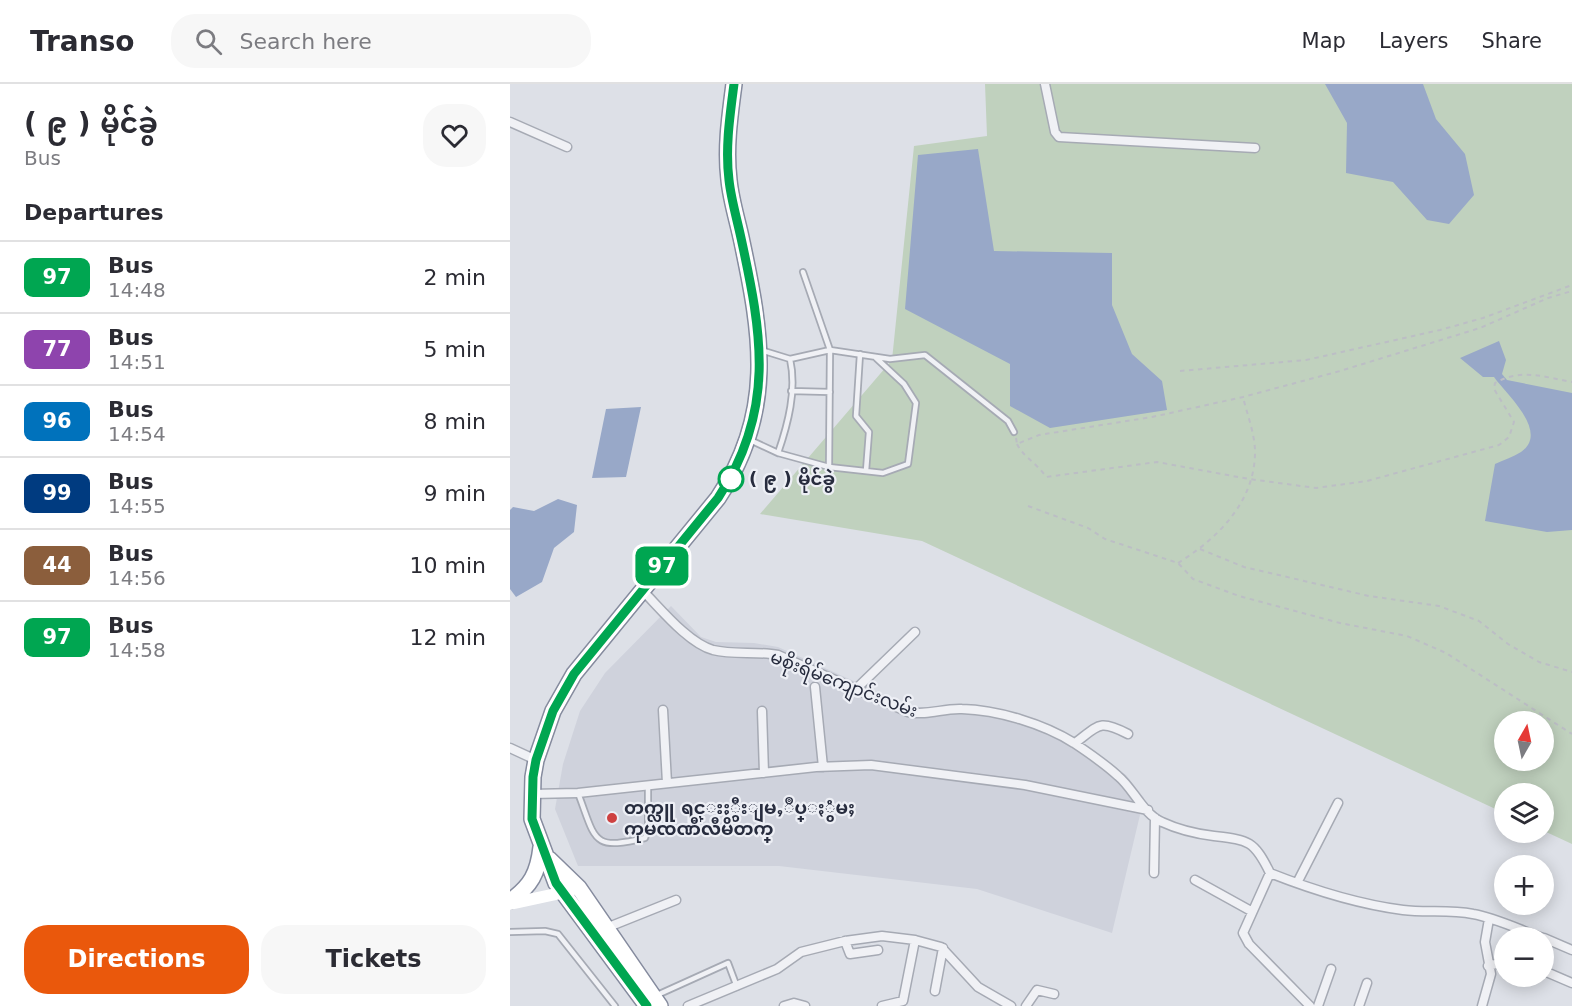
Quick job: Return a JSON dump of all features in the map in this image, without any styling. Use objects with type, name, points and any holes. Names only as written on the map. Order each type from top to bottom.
[{"type":"highway","points":[[648,1003],[563,894],[542,849],[532,819],[532,794],[536,760],[553,711],[574,674],[718,498],[731,479],[748,439],[758,389],[761,350],[747,264],[729,179],[728,133],[734,84]]},
{"type":"highway","points":[[542,849],[579,888],[606,928],[648,1003]]},
{"type":"highway","points":[[510,903],[528,888],[534,877],[542,849]]},
{"type":"main road","points":[[510,903],[537,900],[579,888]]},
{"type":"street","points":[[1045,84],[1055,132],[1059,137],[1255,148]]},
{"type":"street","points":[[510,122],[567,147]]},
{"type":"street","name":"မစိုးရိမ်ကျောင်းလမ်း","points":[[642,590],[698,644],[715,651],[758,651],[778,655],[908,712],[925,715],[961,709],[1011,717],[1075,744],[1119,776],[1155,818],[1191,831],[1237,837],[1251,844],[1262,855],[1270,873]]},
{"type":"street","points":[[856,689],[915,632]]},
{"type":"street","points":[[816,687],[823,767]]},
{"type":"street","points":[[663,710],[667,783]]},
{"type":"street","points":[[762,711],[764,773]]},
{"type":"street","points":[[1075,744],[1101,724],[1108,724],[1128,734]]},
{"type":"street","points":[[510,748],[536,760]]},
{"type":"street","points":[[532,794],[578,793],[823,767],[871,765],[1025,785],[1148,810]]},
{"type":"street","points":[[1297,884],[1338,803]]},
{"type":"street","points":[[1154,873],[1155,818]]},
{"type":"street","points":[[1310,1006],[1246,939],[1243,933],[1270,873],[1297,884],[1364,903],[1407,910],[1454,910],[1512,927]]},
{"type":"street","points":[[1195,880],[1251,911]]},
{"type":"street","points":[[606,928],[676,900]]},
{"type":"street","points":[[1482,1006],[1491,974],[1485,942],[1489,919]]},
{"type":"street","points":[[688,1006],[777,969],[801,952],[845,941],[882,936],[915,939],[943,948],[978,987],[1011,1006]]},
{"type":"street","points":[[882,1006],[903,1001],[915,939]]},
{"type":"street","points":[[845,941],[850,954],[878,950]]},
{"type":"street","points":[[1554,943],[1572,950]]},
{"type":"street","points":[[935,991],[943,948]]},
{"type":"street","points":[[1488,966],[1494,964]]},
{"type":"street","points":[[1318,1006],[1331,969]]},
{"type":"street","points":[[1554,975],[1572,983]]},
{"type":"street","points":[[1359,1006],[1367,983]]},
{"type":"street","points":[[1026,1006],[1037,990],[1054,993]]},
{"type":"street","points":[[784,1006],[794,1003],[805,1006]]},
{"type":"lane","points":[[803,272],[830,350],[829,467]]},
{"type":"lane","points":[[761,350],[790,359],[830,350],[890,359],[926,355],[1008,421],[1014,432]]},
{"type":"lane","points":[[860,354],[856,416],[869,432],[866,471]]},
{"type":"lane","points":[[748,439],[778,453],[829,467],[883,473],[908,464],[916,403],[904,384],[875,357]]},
{"type":"lane","points":[[778,453],[788,426],[793,373],[790,359]]},
{"type":"lane","points":[[791,391],[831,392]]},
{"type":"lane","points":[[578,793],[593,832],[601,842],[614,846],[645,838],[648,830],[648,785]]},
{"type":"lane","points":[[510,932],[545,931],[558,934],[615,1006]]},
{"type":"lane","points":[[648,1003],[729,963],[737,987]]},
{"type":"path","points":[[1180,370],[1317,357],[1472,321],[1572,285]]},
{"type":"path","points":[[1017,444],[1039,435],[1152,417],[1242,397],[1480,328],[1548,298],[1572,291]]},
{"type":"path","points":[[1014,432],[1023,456],[1040,468],[1046,477],[1157,462],[1249,479],[1316,488],[1367,481],[1498,445],[1509,437],[1514,422],[1494,389],[1495,383],[1509,375],[1525,373],[1572,382]]},
{"type":"path","points":[[1178,563],[1200,549],[1234,515],[1249,479],[1255,451],[1242,397]]},
{"type":"path","points":[[1028,506],[1088,528],[1105,539],[1178,563],[1193,579],[1239,596],[1340,623],[1407,636],[1446,653],[1572,734]]},
{"type":"path","points":[[1200,549],[1244,567],[1369,596],[1439,606],[1479,621],[1508,644],[1539,662],[1572,672]]},
{"type":"shaded area","points":[[671,606],[701,637],[716,642],[754,643],[778,647],[907,705],[926,708],[957,706],[983,708],[1085,746],[1126,775],[1144,798],[1112,933],[977,889],[779,866],[578,866],[555,809],[563,764],[580,711],[605,673]]},
{"type":"green space","points":[[985,84],[1572,84],[1572,844],[1554,836],[1554,783],[1494,783],[1494,808],[922,541],[760,514],[892,360],[914,146],[987,136]]},
{"type":"water","points":[[1325,84],[1423,84],[1436,119],[1465,154],[1474,195],[1449,224],[1427,220],[1393,182],[1346,173],[1347,123]]},
{"type":"water","points":[[978,149],[994,251],[1112,253],[1112,305],[1132,354],[1162,381],[1167,410],[1050,428],[1010,406],[1010,364],[905,309],[918,155]]},
{"type":"water","points":[[1499,341],[1506,360],[1502,374],[1507,380],[1572,393],[1572,530],[1547,532],[1485,521],[1495,464],[1521,452],[1529,444],[1531,434],[1523,413],[1494,377],[1483,377],[1460,358]]},
{"type":"water","points":[[641,407],[626,477],[592,478],[606,409]]},
{"type":"water","points":[[558,499],[577,505],[574,532],[554,548],[542,582],[516,597],[510,589],[510,510],[513,507],[534,511]]},
{"type":"bus line","name":"97","points":[[647,1006],[556,883],[532,819],[533,777],[536,760],[553,711],[574,674],[718,498],[731,479],[752,426],[761,371],[761,350],[747,264],[729,179],[728,133],[734,84]]},
{"type":"place","name":"( ၉ ) မိုင်ခွဲ","points":[[731,479]]},
{"type":"place","name":"တက္လူ ရင္းႏွီးျမႇဳပ္ႏွံမႈ ကုမၸဏီလီမိတက္","points":[[612,818]]}]
